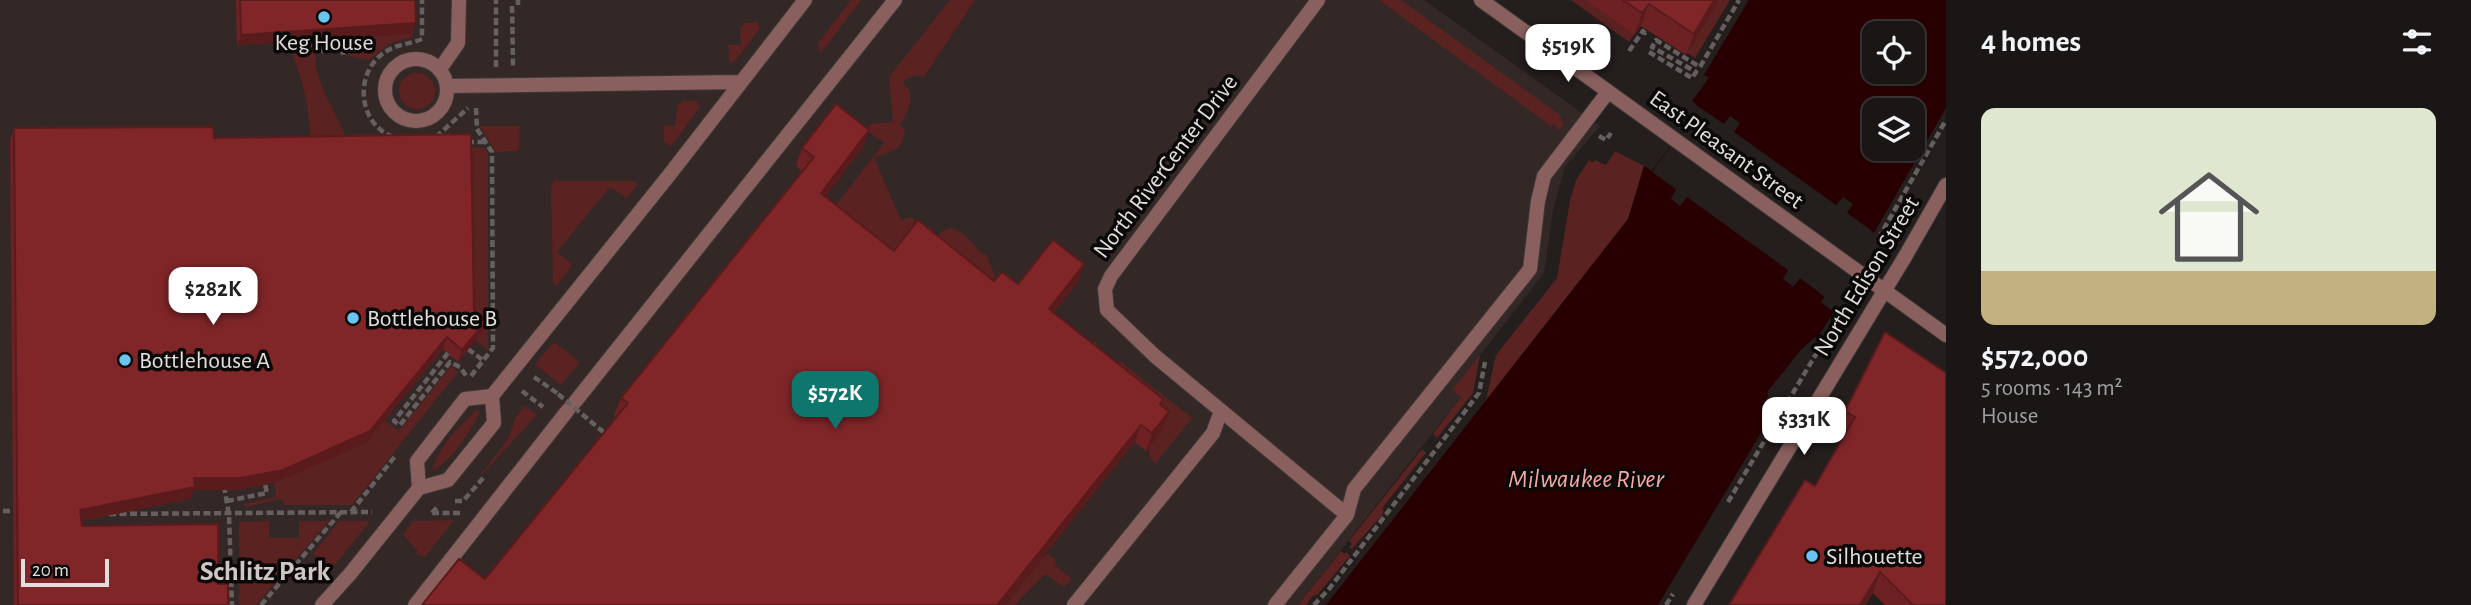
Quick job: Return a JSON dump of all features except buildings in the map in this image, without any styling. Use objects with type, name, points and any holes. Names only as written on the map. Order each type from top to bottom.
[{"type":"street","points":[[440,69],[458,43],[459,0]]},
{"type":"street","points":[[419,488],[417,461],[465,400],[492,396],[670,174],[804,0]]},
{"type":"street","points":[[415,605],[895,0]]},
{"type":"street","name":"North RiverCenter Drive","points":[[1318,0],[1111,276],[1105,289],[1107,310],[1155,356],[1347,515]]},
{"type":"street","name":"East Pleasant Street","points":[[1481,0],[1946,335]]},
{"type":"street","points":[[416,58],[427,60],[440,69],[448,86],[444,105],[429,119],[419,121],[399,116],[391,110],[384,91],[386,81],[397,64],[416,58]]},
{"type":"street","points":[[448,86],[740,82]]},
{"type":"street","points":[[1275,605],[1347,515],[1354,489],[1530,269],[1538,201],[1544,176],[1608,92]]},
{"type":"street","name":"North Edison Street","points":[[1694,605],[1946,185]]},
{"type":"street","points":[[322,605],[419,488],[448,481],[494,423],[492,396]]},
{"type":"street","points":[[1074,605],[1213,433],[1221,411]]},
{"type":"path","points":[[401,139],[376,128],[371,122],[364,89],[370,68],[380,55],[393,47],[422,39],[422,0]]},
{"type":"path","points":[[495,85],[496,0]]},
{"type":"path","points":[[1649,52],[1692,78],[1696,72],[1652,47],[1656,40],[1700,66],[1739,0]]},
{"type":"path","points":[[513,85],[516,4]]},
{"type":"path","points":[[1629,51],[1643,31],[1645,33],[1647,30]]},
{"type":"path","points":[[335,41],[367,40],[368,47],[343,49],[344,57]]},
{"type":"path","points":[[426,140],[443,132],[464,109],[475,106],[475,124],[492,152],[493,348],[473,375],[458,383]]},
{"type":"path","points":[[1883,247],[1878,239],[1946,120]]},
{"type":"path","points":[[435,137],[443,141]]},
{"type":"path","points":[[465,142],[485,142]]},
{"type":"path","points":[[1722,512],[1840,314]]},
{"type":"path","points":[[468,349],[490,366]]},
{"type":"path","points":[[447,353],[394,421],[400,425],[450,362],[460,367],[467,378]]},
{"type":"path","points":[[540,380],[607,436]]},
{"type":"path","points":[[526,394],[545,408]]},
{"type":"path","points":[[351,512],[399,450]]},
{"type":"path","points":[[224,478],[229,515],[232,605]]},
{"type":"path","points":[[227,501],[267,493],[265,484]]},
{"type":"path","points":[[3,512],[25,511]]},
{"type":"path","points":[[261,605],[341,512]]},
{"type":"path","points":[[108,514],[372,512]]},
{"type":"path","points":[[439,513],[465,513]]},
{"type":"path","points":[[1666,605],[1673,593]]},
{"type":"shaded area","points":[[0,0],[1424,0],[1600,126],[1565,167],[1553,210],[1544,273],[1453,390],[1461,397],[1298,605],[0,605]]},
{"type":"shaded area","points":[[851,0],[861,0],[821,53],[818,43]]},
{"type":"shaded area","points":[[950,0],[975,0],[924,77],[917,75],[904,80],[911,98],[908,110],[899,125],[905,129],[904,137],[895,150],[874,158],[901,220],[911,217],[915,220],[912,231],[887,268],[825,219],[884,143],[869,132],[868,128],[870,124],[893,122],[889,77]]},
{"type":"shaded area","points":[[1379,0],[1401,0],[1560,115],[1563,125],[1558,131],[1554,124],[1551,126]]},
{"type":"shaded area","points":[[1571,0],[1585,0],[1634,35],[1629,42]]},
{"type":"shaded area","points":[[1719,0],[1730,0],[1695,58],[1687,53]]},
{"type":"shaded area","points":[[757,22],[760,28],[735,61],[730,63],[728,45],[741,45],[740,28],[745,23]]},
{"type":"shaded area","points":[[412,34],[413,37],[389,44],[369,60],[348,56],[348,53],[373,52],[373,36]]},
{"type":"shaded area","points":[[314,40],[316,68],[323,90],[349,142],[311,149],[305,94],[286,42]]},
{"type":"shaded area","points":[[417,73],[429,79],[435,91],[429,103],[417,109],[405,103],[399,91],[405,79]]},
{"type":"shaded area","points":[[683,101],[697,101],[700,107],[671,146],[664,142],[664,125],[675,126],[678,105]]},
{"type":"shaded area","points":[[479,126],[520,126],[519,148],[516,151],[496,152]]},
{"type":"shaded area","points":[[467,146],[485,148],[488,153],[488,350],[475,340]]},
{"type":"shaded area","points":[[1615,151],[1644,166],[1628,219],[1486,400],[1496,355],[1557,278],[1576,180],[1589,160],[1606,165]]},
{"type":"shaded area","points":[[555,181],[634,181],[638,184],[627,198],[610,187],[557,252],[572,264],[557,286],[553,283],[551,184]]},
{"type":"shaded area","points":[[949,228],[964,234],[982,254],[986,254],[995,276],[980,293],[927,250],[941,232]]},
{"type":"shaded area","points":[[1079,341],[1096,342],[1097,347],[1116,363],[1121,362],[1192,418],[1155,464],[1150,458],[1149,447]]},
{"type":"shaded area","points":[[553,343],[580,362],[561,385],[535,364]]},
{"type":"shaded area","points":[[1480,355],[1473,393],[1437,438],[1433,434],[1461,397],[1452,390]]},
{"type":"shaded area","points":[[451,366],[458,372],[352,505],[284,505],[282,499],[245,507],[244,504],[276,497],[274,483],[366,443],[384,420],[399,431]]},
{"type":"shaded area","points":[[525,406],[537,415],[475,482],[508,439],[516,417]]},
{"type":"shaded area","points":[[477,410],[480,412],[460,445],[447,460],[432,471],[444,446]]},
{"type":"shaded area","points":[[1422,449],[1426,453],[1383,507],[1383,514],[1352,549],[1349,547],[1352,544],[1349,541]]},
{"type":"shaded area","points":[[454,520],[425,557],[416,554],[418,551],[403,535],[413,521]]},
{"type":"shaded area","points":[[269,521],[269,538],[299,538],[299,521],[329,521],[256,605],[239,605],[239,522]]},
{"type":"shaded area","points":[[339,521],[370,521],[335,565],[330,567],[313,554]]},
{"type":"shaded area","points":[[1341,551],[1350,556],[1318,594],[1306,605],[1298,605]]},
{"type":"shaded area","points":[[1046,554],[1054,558],[1055,565],[1071,580],[1064,587],[1045,574],[1015,605],[1005,605]]},
{"type":"water","name":"Milwaukee River","points":[[1749,0],[1946,0],[1946,108],[1925,144],[1925,98],[1862,98],[1862,161],[1915,161],[1874,233],[1871,231],[1821,302],[1834,312],[1817,338],[1801,350],[1768,391],[1765,426],[1658,605],[1326,605],[1628,219],[1644,166],[1652,171],[1699,107],[1692,101],[1709,78],[1704,75]]},
{"type":"pier","points":[[1699,107],[1724,124],[1730,116],[1740,123],[1734,132],[1836,205],[1843,197],[1853,204],[1847,213],[1872,231],[1825,297],[1800,278],[1793,287],[1783,279],[1788,270],[1687,197],[1680,206],[1671,199],[1676,189],[1652,172]]},
{"type":"place","name":"Keg House","points":[[324,17]]},
{"type":"place","name":"Bottlehouse B","points":[[353,318]]},
{"type":"place","name":"Bottlehouse A","points":[[125,360]]},
{"type":"place","name":"Silhouette","points":[[1812,556]]},
{"type":"district","name":"Schlitz Park","points":[[265,570]]}]
